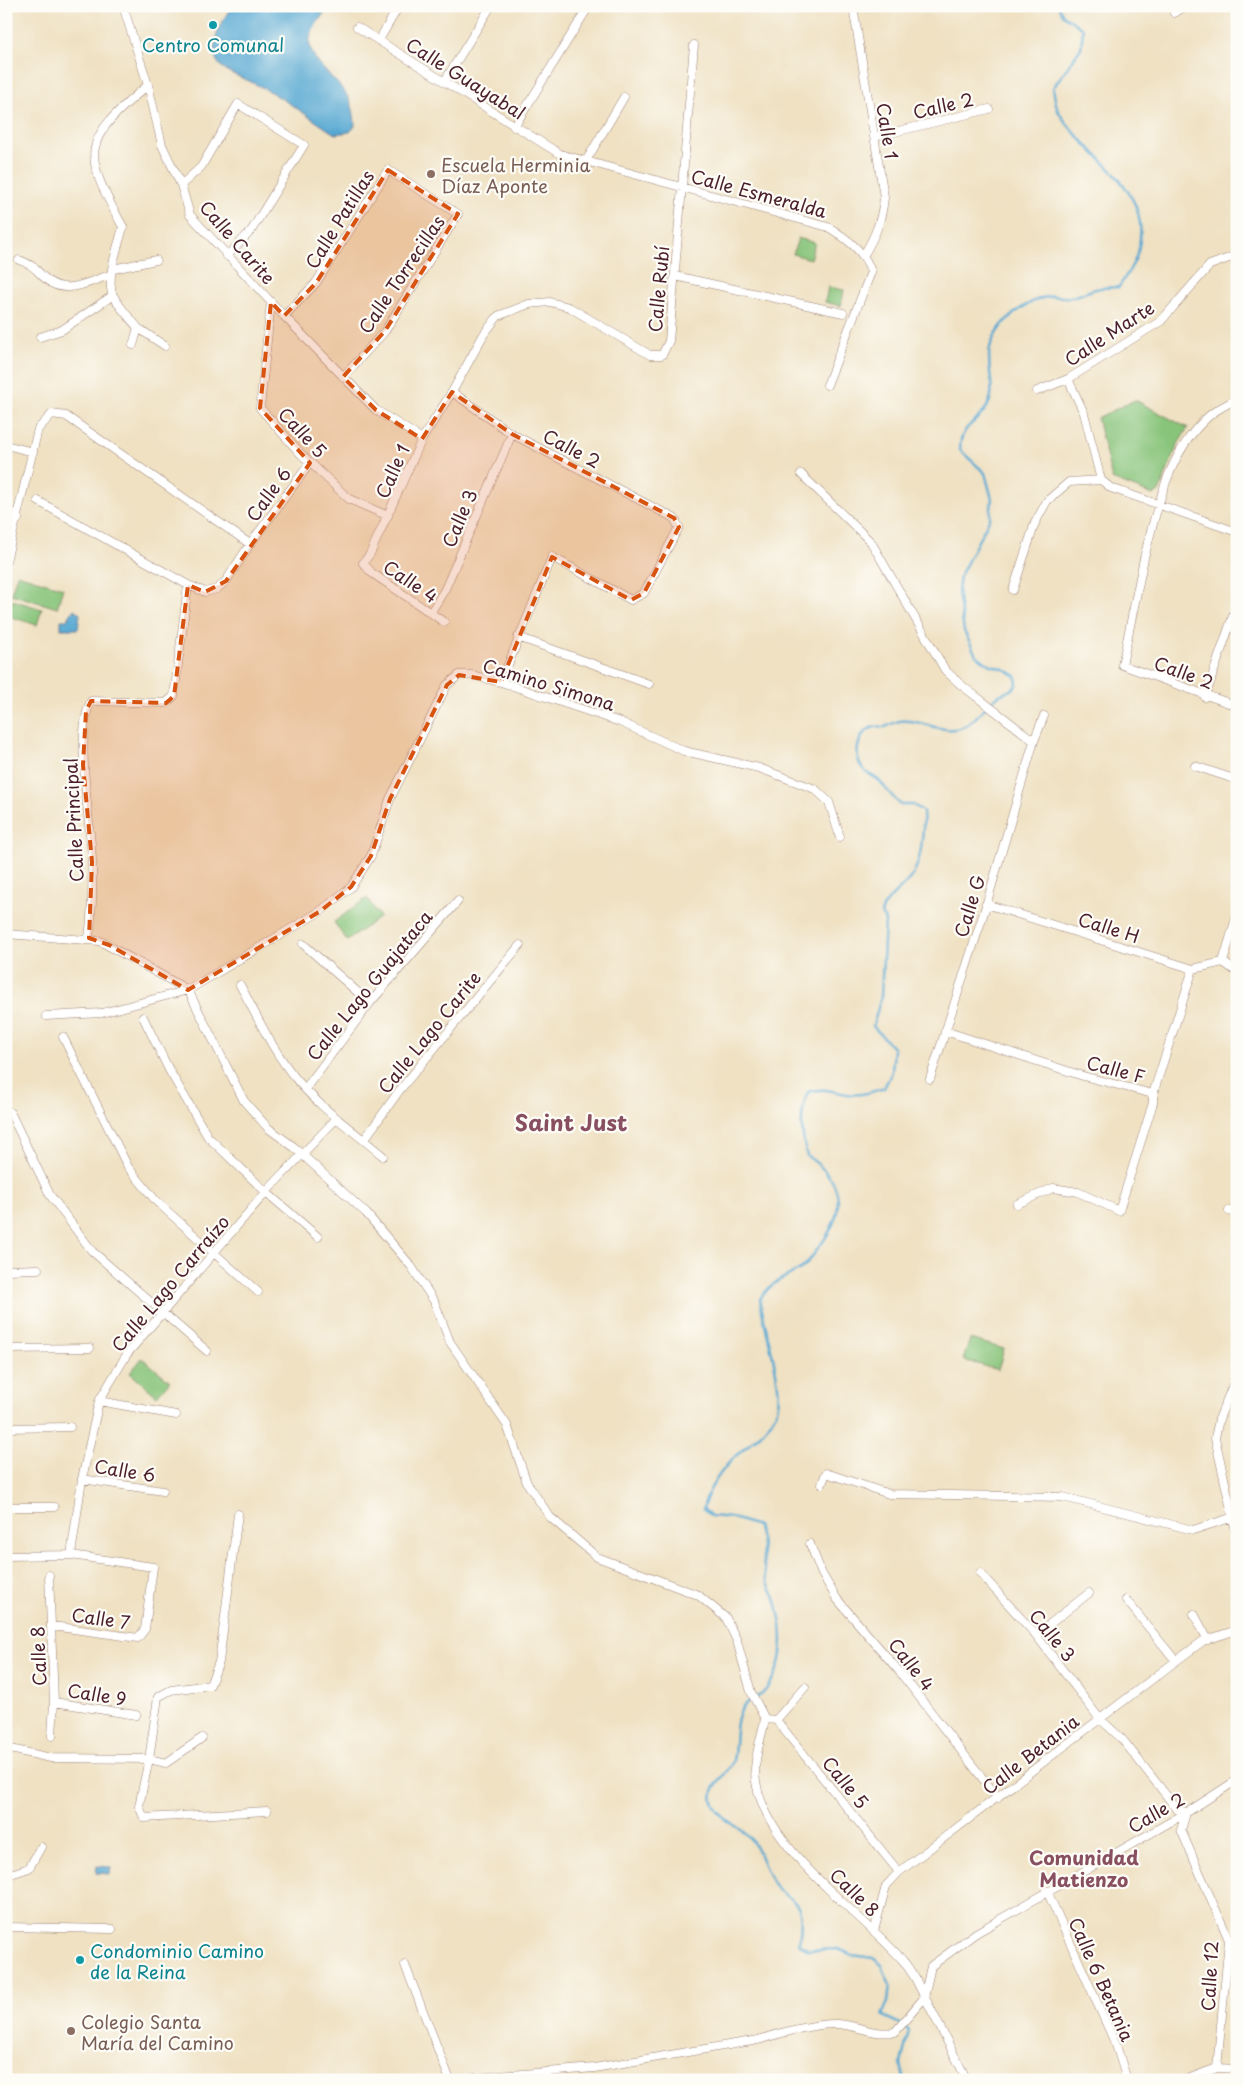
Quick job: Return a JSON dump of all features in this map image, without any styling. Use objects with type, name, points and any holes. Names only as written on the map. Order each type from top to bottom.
[{"type":"street","name":"Calle Carite","points":[[123,6],[148,85],[162,145],[181,185],[190,215],[284,316],[376,410],[422,439]]},
{"type":"street","points":[[379,40],[399,6]]},
{"type":"street","points":[[444,82],[491,6]]},
{"type":"street","points":[[514,127],[589,6]]},
{"type":"street","name":"Calle 1","points":[[853,6],[884,197],[883,211],[875,236],[863,256]]},
{"type":"street","points":[[1174,13],[1186,6]]},
{"type":"street","name":"Calle Guayabal","points":[[357,27],[514,127],[560,154]]},
{"type":"street","name":"Calle Rubí","points":[[452,392],[484,334],[498,316],[529,304],[550,302],[569,307],[650,355],[662,355],[669,341],[694,45]]},
{"type":"street","points":[[148,85],[123,106],[107,124],[97,139],[92,158],[99,184],[123,227],[112,272],[112,296],[138,328],[165,346]]},
{"type":"street","points":[[586,161],[624,97]]},
{"type":"street","points":[[181,185],[201,168],[238,104],[304,145],[251,231],[227,256]]},
{"type":"street","name":"Calle 2","points":[[874,137],[989,109]]},
{"type":"street","name":"Calle Esmeralda","points":[[560,154],[828,227],[842,235],[863,256]]},
{"type":"street","name":"Calle Patillas","points":[[284,316],[316,283],[388,170],[427,194]]},
{"type":"street","name":"Calle Torrecillas","points":[[343,377],[385,331],[458,214],[427,194]]},
{"type":"street","name":"Calle Marte","points":[[1037,391],[1068,379],[1161,321],[1210,265],[1237,255]]},
{"type":"street","points":[[827,385],[871,272],[863,256]]},
{"type":"street","points":[[20,260],[34,265],[56,286],[67,289],[112,272],[156,260]]},
{"type":"street","points":[[674,276],[843,313]]},
{"type":"street","points":[[40,337],[62,330],[112,296]]},
{"type":"street","name":"Calle 5","points":[[271,302],[260,408],[310,463],[349,499],[388,516]]},
{"type":"street","points":[[133,346],[138,328]]},
{"type":"street","points":[[1068,379],[1084,413],[1101,480],[1111,488],[1237,532]]},
{"type":"street","name":"Calle 1","points":[[363,563],[370,554],[422,439],[452,392]]},
{"type":"street","name":"Calle 2","points":[[452,392],[512,434],[674,518],[679,527],[644,592],[631,600],[552,558],[518,637]]},
{"type":"street","points":[[1158,505],[1178,453],[1210,415],[1237,399]]},
{"type":"street","points":[[6,561],[18,519],[38,429],[52,414],[66,416],[250,544]]},
{"type":"street","name":"Calle 3","points":[[431,612],[445,589],[512,434]]},
{"type":"street","points":[[6,445],[33,452]]},
{"type":"street","name":"Calle 6","points":[[38,501],[188,586],[205,592],[217,589],[226,581],[250,544],[310,463]]},
{"type":"street","points":[[801,474],[872,542],[945,670],[960,684],[1003,715],[1034,741]]},
{"type":"street","points":[[1013,590],[1035,523],[1048,501],[1069,482],[1101,480]]},
{"type":"street","name":"Calle 2","points":[[1158,505],[1144,556],[1122,665],[1206,697],[1237,706]]},
{"type":"street","points":[[6,516],[18,519]]},
{"type":"street","name":"Calle 4","points":[[363,563],[372,572],[444,622]]},
{"type":"street","name":"Calle Principal","points":[[89,938],[92,862],[83,765],[86,712],[92,701],[166,703],[174,696],[188,586]]},
{"type":"street","points":[[1206,697],[1235,610]]},
{"type":"street","points":[[501,682],[518,637],[649,684]]},
{"type":"street","name":"Camino Simona","points":[[46,1016],[102,1013],[188,990],[319,912],[350,887],[371,856],[390,799],[447,685],[458,676],[471,675],[501,682],[620,722],[684,751],[759,768],[815,789],[828,802],[840,837]]},
{"type":"street","name":"Calle G","points":[[930,1078],[986,904],[1034,741],[1044,716]]},
{"type":"street","points":[[1195,766],[1237,780]]},
{"type":"street","name":"Calle Lago Guajataca","points":[[305,1089],[370,1003],[458,901]]},
{"type":"street","name":"Calle H","points":[[986,904],[1193,969]]},
{"type":"street","points":[[1223,962],[1237,916]]},
{"type":"street","points":[[6,934],[89,938],[109,945],[188,990],[244,1101],[268,1128],[302,1155],[366,1213],[411,1266],[434,1301],[450,1342],[507,1425],[527,1483],[550,1517],[597,1557],[698,1595],[726,1618],[737,1641],[752,1694],[765,1718],[776,1720],[805,1688]]},
{"type":"street","points":[[303,944],[370,1003]]},
{"type":"street","name":"Calle Lago Carite","points":[[364,1140],[399,1091],[520,944]]},
{"type":"street","points":[[1193,969],[1223,962],[1237,972]]},
{"type":"street","name":"Calle F","points":[[946,1031],[1083,1076],[1153,1094],[1193,969]]},
{"type":"street","points":[[240,985],[276,1053],[305,1089],[383,1156]]},
{"type":"street","points":[[143,1017],[169,1070],[208,1137],[266,1192],[318,1236]]},
{"type":"street","points":[[62,1037],[128,1167],[156,1200],[258,1292]]},
{"type":"street","points":[[1017,1204],[1053,1188],[1078,1192],[1119,1212],[1152,1103],[1153,1094]]},
{"type":"street","points":[[10,1112],[50,1195],[92,1251],[208,1351]]},
{"type":"street","name":"Calle Lago Carraízo","points":[[71,1555],[82,1479],[99,1401],[127,1354],[266,1192],[337,1118]]},
{"type":"street","points":[[6,1270],[38,1269]]},
{"type":"street","points":[[6,1349],[90,1348]]},
{"type":"street","points":[[1237,1376],[1219,1419],[1215,1438],[1235,1517],[1237,1536]]},
{"type":"street","points":[[99,1401],[176,1415]]},
{"type":"street","points":[[6,1428],[70,1427]]},
{"type":"street","points":[[822,1484],[826,1473],[889,1494],[1063,1497],[1193,1530],[1235,1517]]},
{"type":"street","name":"Calle 6","points":[[82,1479],[163,1491]]},
{"type":"street","points":[[6,1507],[54,1507]]},
{"type":"street","points":[[238,1514],[219,1662],[210,1685],[171,1690],[158,1697],[149,1759],[139,1806],[144,1818],[267,1811]]},
{"type":"street","name":"Calle 4","points":[[810,1544],[822,1574],[837,1599],[899,1671],[998,1798]]},
{"type":"street","points":[[6,1556],[71,1555]]},
{"type":"street","name":"Calle 7","points":[[52,1626],[132,1638],[142,1635],[146,1629],[153,1568],[71,1555]]},
{"type":"street","name":"Calle 3","points":[[980,1573],[1036,1634],[1099,1718]]},
{"type":"street","name":"Calle 8","points":[[49,1576],[54,1702],[52,1736]]},
{"type":"street","points":[[1036,1634],[1089,1593]]},
{"type":"street","points":[[1126,1600],[1176,1661]]},
{"type":"street","points":[[1194,1614],[1208,1640]]},
{"type":"street","name":"Calle Betania","points":[[874,1931],[886,1886],[899,1872],[1176,1661],[1208,1640],[1237,1630]]},
{"type":"street","name":"Calle 9","points":[[54,1702],[136,1715]]},
{"type":"street","name":"Calle 8","points":[[765,1718],[755,1771],[762,1804],[773,1828],[794,1853],[905,1963],[967,2080]]},
{"type":"street","points":[[1099,1718],[1122,1739],[1177,1809],[1186,1814]]},
{"type":"street","name":"Calle 5","points":[[776,1720],[899,1872]]},
{"type":"street","points":[[6,1748],[51,1758],[149,1759],[166,1764],[202,1738]]},
{"type":"street","name":"Calle 2","points":[[924,1998],[931,1966],[976,1933],[1047,1891],[1186,1814],[1237,1780]]},
{"type":"street","name":"Calle 12","points":[[1186,1814],[1181,1830],[1229,1940],[1217,2068]]},
{"type":"street","points":[[6,1872],[14,1873],[28,1868],[41,1847]]},
{"type":"street","name":"Calle 6 Betania","points":[[1047,1891],[1116,2045],[1127,2080]]},
{"type":"street","points":[[6,1927],[112,1928]]},
{"type":"street","points":[[405,1965],[451,2080],[594,2068],[758,2040],[782,2032],[838,2024],[878,2034],[895,2032],[924,1998]]},
{"type":"street","points":[[1184,2080],[1217,2068],[1237,2069]]},
{"type":"highlighted area","points":[[388,170],[458,214],[385,331],[343,377],[376,410],[422,439],[452,392],[512,434],[674,518],[679,527],[644,593],[631,600],[552,557],[501,682],[459,675],[447,685],[390,799],[371,856],[351,887],[319,912],[188,990],[109,945],[89,938],[92,862],[83,765],[86,711],[91,701],[166,703],[174,696],[188,585],[205,592],[226,581],[310,463],[260,408],[271,302],[284,316],[316,283]]},
{"type":"green space","points":[[798,238],[815,243],[810,259],[793,254]]},
{"type":"green space","points":[[828,287],[844,290],[841,306],[825,302]]},
{"type":"green space","points":[[1135,400],[1188,428],[1178,444],[1159,492],[1153,495],[1112,479],[1097,418]]},
{"type":"green space","points":[[17,574],[63,588],[57,608],[11,594]]},
{"type":"green space","points":[[12,600],[42,609],[37,625],[8,616]]},
{"type":"green space","points":[[367,898],[380,917],[347,941],[334,922]]},
{"type":"green space","points":[[970,1339],[1004,1349],[998,1370],[963,1360]]},
{"type":"green space","points":[[142,1358],[170,1381],[157,1396],[130,1373]]},
{"type":"water","points":[[232,6],[329,6],[313,29],[309,42],[319,64],[349,99],[355,126],[350,132],[335,134],[273,93],[231,73],[218,63],[214,53],[214,46],[221,24]]},
{"type":"water","points":[[74,609],[80,614],[78,629],[61,629],[61,620],[67,620]]},
{"type":"water","points":[[97,1866],[111,1867],[110,1874],[96,1873]]},
{"type":"waterway","points":[[904,2080],[901,2063],[909,2031],[882,2015],[888,2002],[890,1986],[882,1965],[873,1958],[853,1955],[838,1949],[808,1950],[799,1943],[801,1917],[797,1905],[777,1889],[753,1842],[743,1831],[724,1818],[715,1806],[713,1791],[728,1770],[734,1756],[737,1720],[743,1707],[764,1692],[777,1671],[782,1647],[782,1635],[775,1598],[766,1578],[761,1539],[757,1526],[733,1518],[711,1516],[703,1509],[708,1494],[722,1471],[768,1426],[776,1413],[779,1394],[760,1299],[775,1283],[802,1268],[807,1263],[828,1234],[834,1222],[838,1198],[835,1187],[829,1176],[820,1166],[807,1156],[803,1139],[802,1116],[808,1092],[824,1090],[852,1094],[870,1092],[884,1088],[892,1072],[894,1049],[873,1026],[881,997],[885,921],[881,913],[894,894],[915,871],[922,845],[923,811],[913,805],[901,805],[879,781],[863,769],[858,758],[860,739],[868,730],[874,727],[885,727],[900,721],[915,722],[945,729],[960,728],[976,718],[993,700],[1017,685],[1016,676],[1004,669],[988,664],[976,655],[964,631],[958,592],[960,576],[990,518],[992,499],[985,473],[960,450],[964,433],[982,414],[990,400],[992,388],[989,355],[993,339],[1006,321],[1014,314],[1023,307],[1042,298],[1052,296],[1071,297],[1099,288],[1119,287],[1132,267],[1137,254],[1141,231],[1137,211],[1129,193],[1116,176],[1072,130],[1060,114],[1055,102],[1053,88],[1081,48],[1083,29],[1063,15],[1058,6]]},
{"type":"place","name":"Centro Comunal","points":[[213,25]]},
{"type":"place","name":"Escuela Herminia Díaz Aponte","points":[[431,174]]},
{"type":"place","name":"Condominio Camino de la Reina","points":[[80,1960]]},
{"type":"place","name":"Colegio Santa María del Camino","points":[[71,2031]]},
{"type":"district","name":"Saint Just","points":[[571,1121]]},
{"type":"district","name":"Comunidad Matienzo","points":[[1084,1868]]}]
